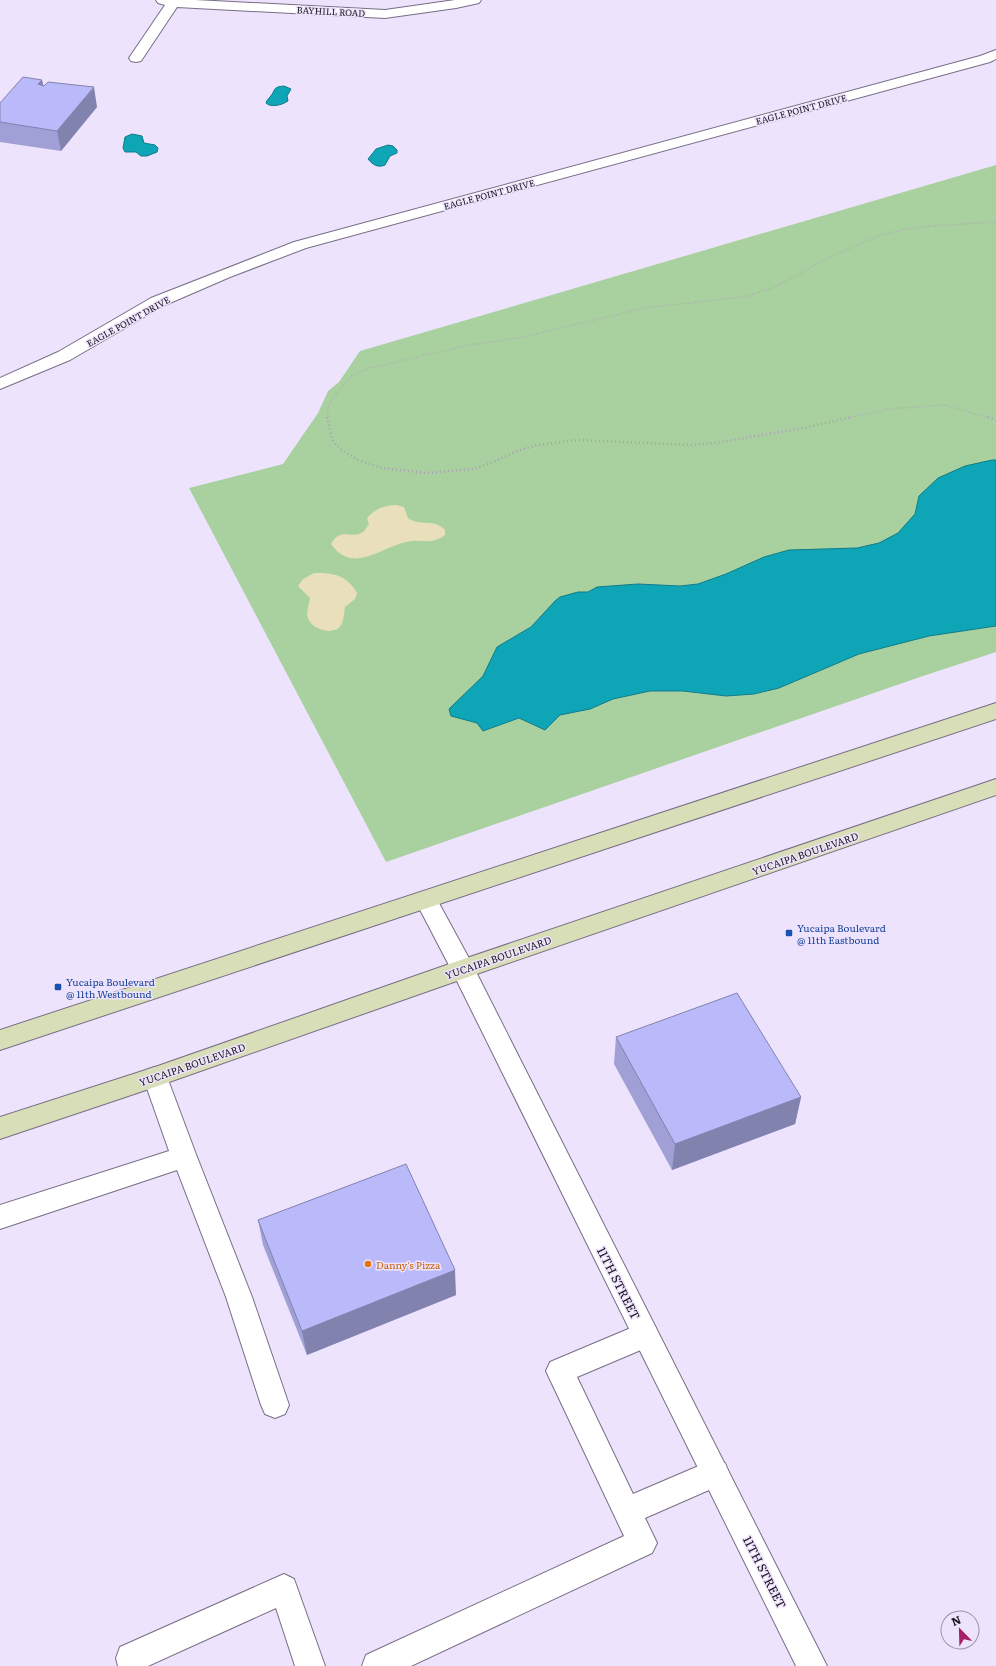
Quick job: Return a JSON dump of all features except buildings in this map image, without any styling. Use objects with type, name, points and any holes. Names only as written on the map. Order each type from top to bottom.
[{"type":"main road","points":[[0,1040],[996,711]]},
{"type":"main road","name":"YUCAIPA BOULEVARD","points":[[0,1128],[155,1077],[463,969],[996,787]]},
{"type":"street","name":"BAYHILL ROAD","points":[[168,1],[384,14],[474,0]]},
{"type":"street","points":[[136,58],[168,1]]},
{"type":"street","name":"EAGLE POINT DRIVE","points":[[0,384],[64,356],[157,302],[224,274],[300,245],[986,59],[996,54]]},
{"type":"street","name":"11TH STREET","points":[[426,900],[463,969],[812,1666]]},
{"type":"street","points":[[155,1077],[184,1157],[239,1297],[275,1405]]},
{"type":"street","points":[[0,1217],[184,1157]]},
{"type":"street","points":[[377,1666],[642,1543],[560,1371],[645,1335]]},
{"type":"street","points":[[627,1511],[715,1473]]},
{"type":"street","points":[[133,1666],[131,1658],[284,1589],[310,1666]]},
{"type":"path","points":[[996,222],[929,226],[905,229],[878,236],[830,257],[775,287],[748,296],[645,308],[518,338],[469,345],[370,368],[352,376],[336,392],[328,407],[327,418],[333,441],[340,450],[360,461],[382,468],[426,473],[473,469],[494,462],[514,452],[537,445],[578,440],[691,445],[715,443],[803,428],[894,408],[945,405],[980,414],[996,420]]},
{"type":"green space","points":[[996,165],[996,652],[386,862],[189,488],[283,464],[318,413],[328,391],[339,382],[360,351]]},
{"type":"sand","points":[[396,505],[404,507],[408,518],[413,521],[432,523],[441,526],[445,530],[445,535],[430,541],[406,542],[377,553],[358,558],[348,557],[340,553],[331,544],[342,534],[354,535],[363,532],[369,524],[367,518],[374,512],[383,507]]},
{"type":"sand","points":[[314,573],[339,576],[349,582],[357,593],[355,599],[345,607],[341,625],[334,630],[329,631],[319,629],[311,624],[308,618],[307,612],[310,598],[298,586],[303,579]]},
{"type":"water","points":[[280,86],[291,89],[287,96],[288,101],[283,104],[268,105],[266,103],[275,89]]},
{"type":"water","points":[[132,134],[142,136],[144,143],[155,145],[158,148],[157,152],[147,156],[141,156],[136,152],[125,152],[123,148],[125,137]]},
{"type":"water","points":[[388,145],[393,146],[397,150],[397,153],[390,156],[385,165],[376,165],[368,159],[376,149]]},
{"type":"water","points":[[996,460],[996,626],[929,636],[859,654],[779,688],[754,694],[726,696],[683,691],[650,691],[613,699],[590,709],[560,715],[545,730],[519,718],[483,731],[477,723],[451,716],[449,709],[483,676],[497,647],[531,627],[560,597],[578,592],[588,592],[597,587],[638,584],[680,586],[698,584],[726,574],[764,557],[789,550],[857,548],[879,543],[898,533],[915,514],[919,496],[938,478],[965,466]]},
{"type":"place","name":"Yucaipa Boulevard @ 11th Eastbound","points":[[789,933]]},
{"type":"place","name":"Yucaipa Boulevard @ 11th Westbound","points":[[58,987]]},
{"type":"place","name":"Danny's Pizza","points":[[368,1264]]}]
